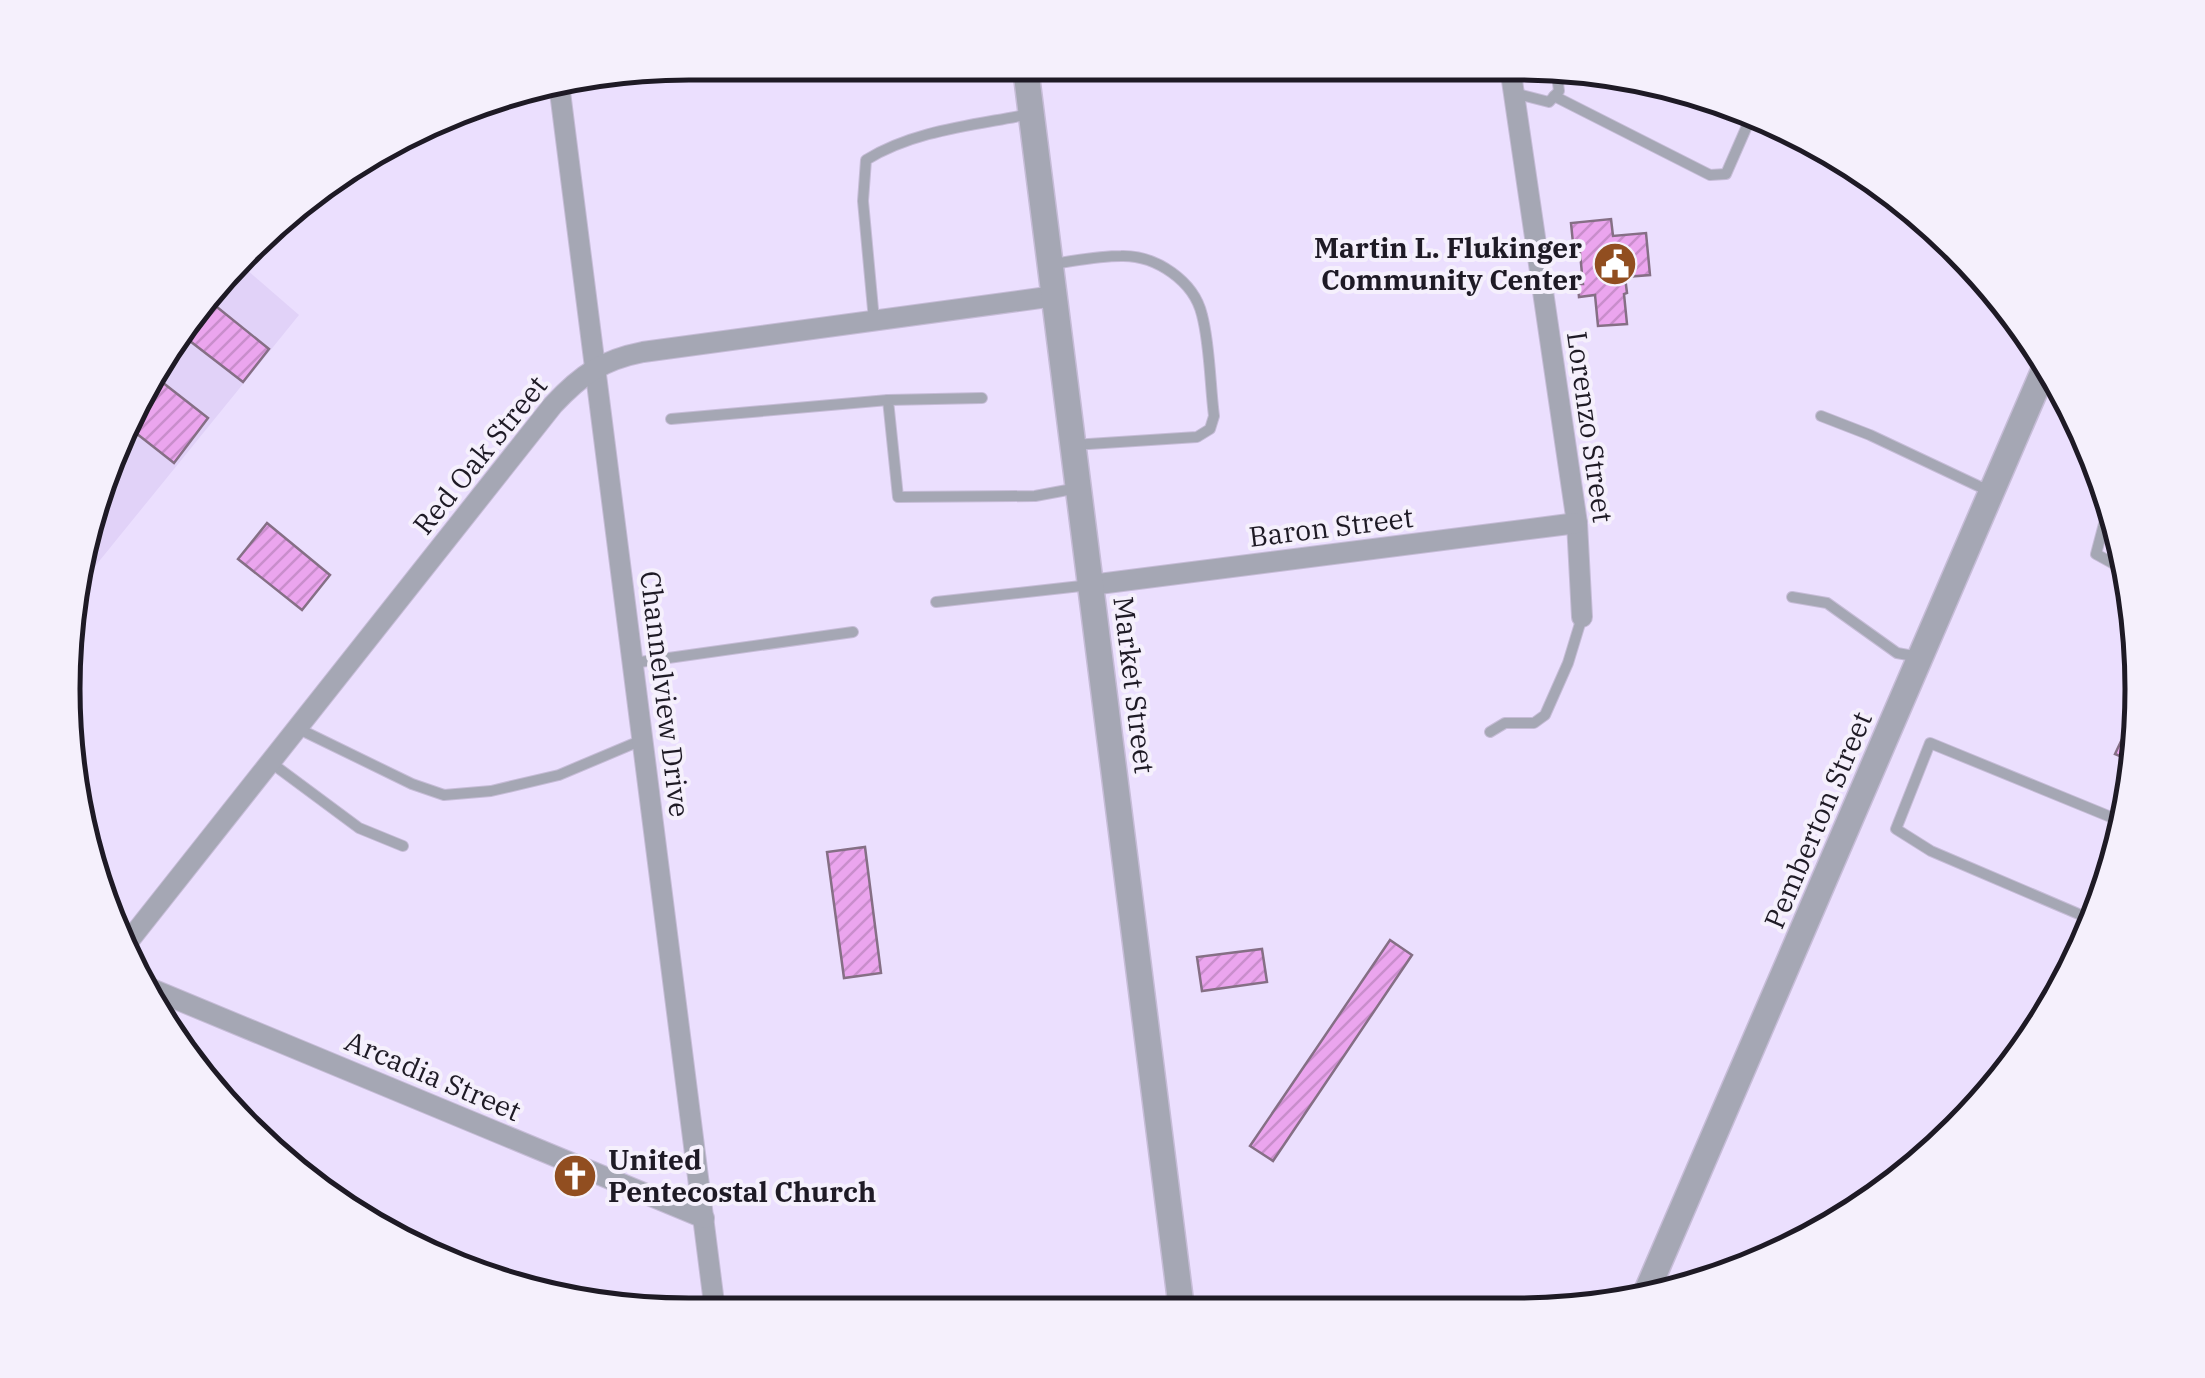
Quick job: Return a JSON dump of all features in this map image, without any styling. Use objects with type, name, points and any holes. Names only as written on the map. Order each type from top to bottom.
[{"type":"street","name":"Market Street","points":[[1027,80],[1180,1298]]},
{"type":"street","name":"Lorenzo Street","points":[[1512,80],[1578,524],[1582,617]]},
{"type":"street","name":"Channelview Drive","points":[[560,94],[713,1298]]},
{"type":"street","name":"Red Oak Street","points":[[133,936],[553,405],[595,367],[643,352],[1054,296]]},
{"type":"street","name":"Pemberton Street","points":[[1651,1282],[2040,381]]},
{"type":"street","name":"Baron Street","points":[[1092,585],[1578,524]]},
{"type":"street","name":"Arcadia Street","points":[[161,992],[704,1218]]},
{"type":"lane","points":[[1514,93],[1549,102],[1558,92],[1557,81]]},
{"type":"lane","points":[[1554,96],[1710,175],[1726,174],[1747,125]]},
{"type":"lane","points":[[874,320],[863,200],[866,160],[902,142],[1031,114]]},
{"type":"lane","points":[[1050,264],[1124,255],[1146,259],[1167,268],[1192,291],[1202,314],[1214,416],[1210,429],[1197,436],[1074,445]]},
{"type":"lane","points":[[671,420],[888,400],[982,398]]},
{"type":"lane","points":[[888,400],[898,497],[1035,496],[1079,488]]},
{"type":"lane","points":[[1822,416],[1992,493]]},
{"type":"lane","points":[[2103,528],[2096,554],[2111,563]]},
{"type":"lane","points":[[936,602],[1092,585]]},
{"type":"lane","points":[[1792,597],[1827,602],[1896,654],[1920,658]]},
{"type":"lane","points":[[1490,732],[1505,723],[1534,724],[1545,715],[1568,663],[1582,617]]},
{"type":"lane","points":[[633,663],[853,632]]},
{"type":"lane","points":[[297,728],[412,784],[444,794],[492,791],[558,775],[642,740]]},
{"type":"lane","points":[[2082,915],[1931,851],[1896,829],[1930,744],[2111,817]]},
{"type":"lane","points":[[270,762],[359,828],[402,846]]},
{"type":"shaded area","points":[[247,270],[299,315],[92,570],[112,493],[143,420],[183,351],[231,287]]},
{"type":"building","name":"Martin L. Flukinger Community Center","points":[[1611,219],[1613,236],[1646,233],[1650,275],[1625,277],[1627,324],[1598,326],[1595,295],[1579,297],[1578,284],[1583,284],[1580,253],[1574,253],[1571,223]]},
{"type":"building","points":[[216,306],[269,349],[243,382],[190,341]]},
{"type":"building","points":[[163,383],[208,418],[174,463],[137,434]]},
{"type":"building","points":[[267,523],[330,575],[302,610],[238,559]]},
{"type":"building","points":[[2123,736],[2121,757],[2115,754]]},
{"type":"building","points":[[865,847],[881,973],[844,978],[827,852]]},
{"type":"building","points":[[1390,940],[1412,955],[1273,1161],[1250,1146]]},
{"type":"building","points":[[1262,949],[1267,982],[1202,991],[1197,957]]},
{"type":"place","name":"Martin L. Flukinger Community Center","points":[[1615,264]]},
{"type":"place","name":"United Pentecostal Church","points":[[575,1176]]}]
